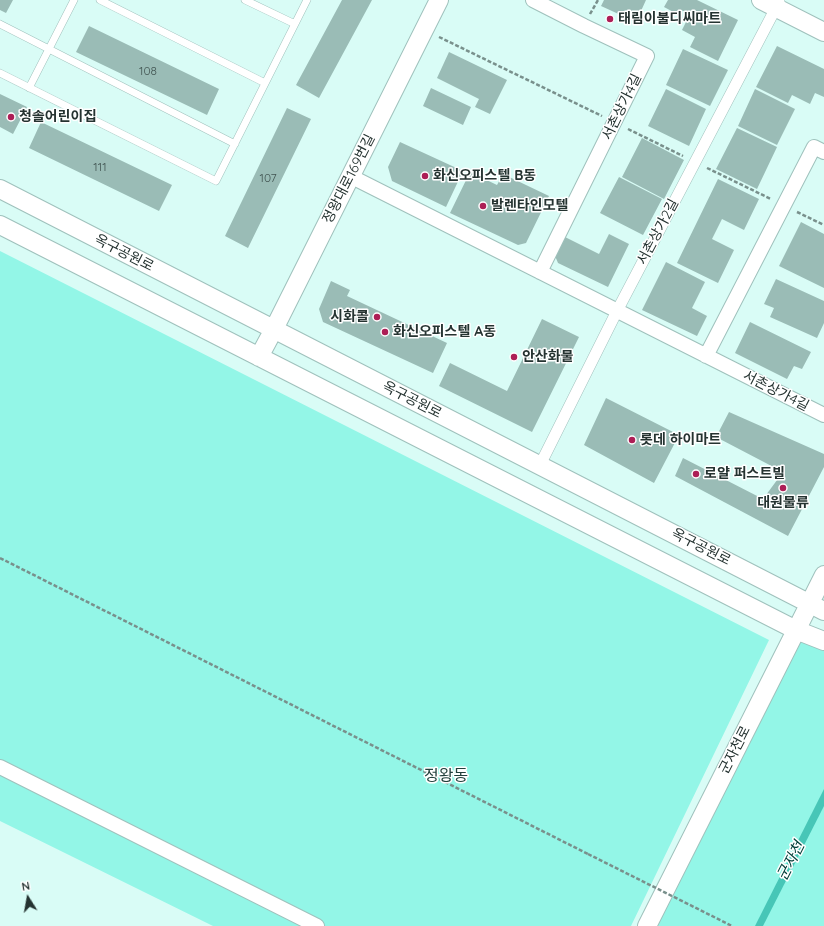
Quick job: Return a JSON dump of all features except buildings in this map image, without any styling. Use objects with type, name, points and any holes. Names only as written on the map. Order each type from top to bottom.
[{"type":"street","name":"정왕대로169번길","points":[[259,357],[274,330],[439,0]]},
{"type":"street","name":"서촌상가4길","points":[[534,0],[647,56],[540,272]]},
{"type":"street","points":[[772,3],[824,32]]},
{"type":"street","name":"서촌상가2길","points":[[540,465],[772,3]]},
{"type":"street","points":[[706,356],[814,147],[824,152]]},
{"type":"street","name":"서촌상가4길","points":[[350,176],[824,416]]},
{"type":"street","name":"옥구공원로","points":[[0,189],[817,607]]},
{"type":"street","points":[[0,225],[796,630],[824,640]]},
{"type":"street","name":"군자천로","points":[[647,926],[796,630],[817,607],[824,575]]},
{"type":"street","points":[[0,767],[317,926]]},
{"type":"lane","points":[[29,88],[74,0]]},
{"type":"lane","points":[[100,0],[266,83]]},
{"type":"lane","points":[[245,0],[295,24]]},
{"type":"lane","points":[[0,73],[216,182],[307,0]]},
{"type":"lane","points":[[0,24],[235,144]]},
{"type":"path","points":[[0,558],[732,926]]},
{"type":"shaded area","points":[[0,251],[769,640],[631,926],[213,926],[0,821]]},
{"type":"shaded area","points":[[796,630],[824,645],[824,926],[646,926]]},
{"type":"water","name":"군자천","points":[[824,789],[824,806],[763,926],[755,926]]},
{"type":"place","name":"태림이불디씨마트","points":[[610,19]]},
{"type":"place","name":"청솔어린이집","points":[[11,117]]},
{"type":"place","name":"화신오피스텔 B동","points":[[425,176]]},
{"type":"place","name":"발렌타인모텔","points":[[483,206]]},
{"type":"place","name":"시화콜","points":[[377,317]]},
{"type":"place","name":"화신오피스텔 A동","points":[[385,332]]},
{"type":"place","name":"안산화물","points":[[514,357]]},
{"type":"place","name":"롯데 하이마트","points":[[632,440]]},
{"type":"place","name":"로얄 퍼스트빌","points":[[696,474]]},
{"type":"place","name":"대원물류","points":[[783,488]]},
{"type":"district","name":"정왕동","points":[[446,776]]}]
